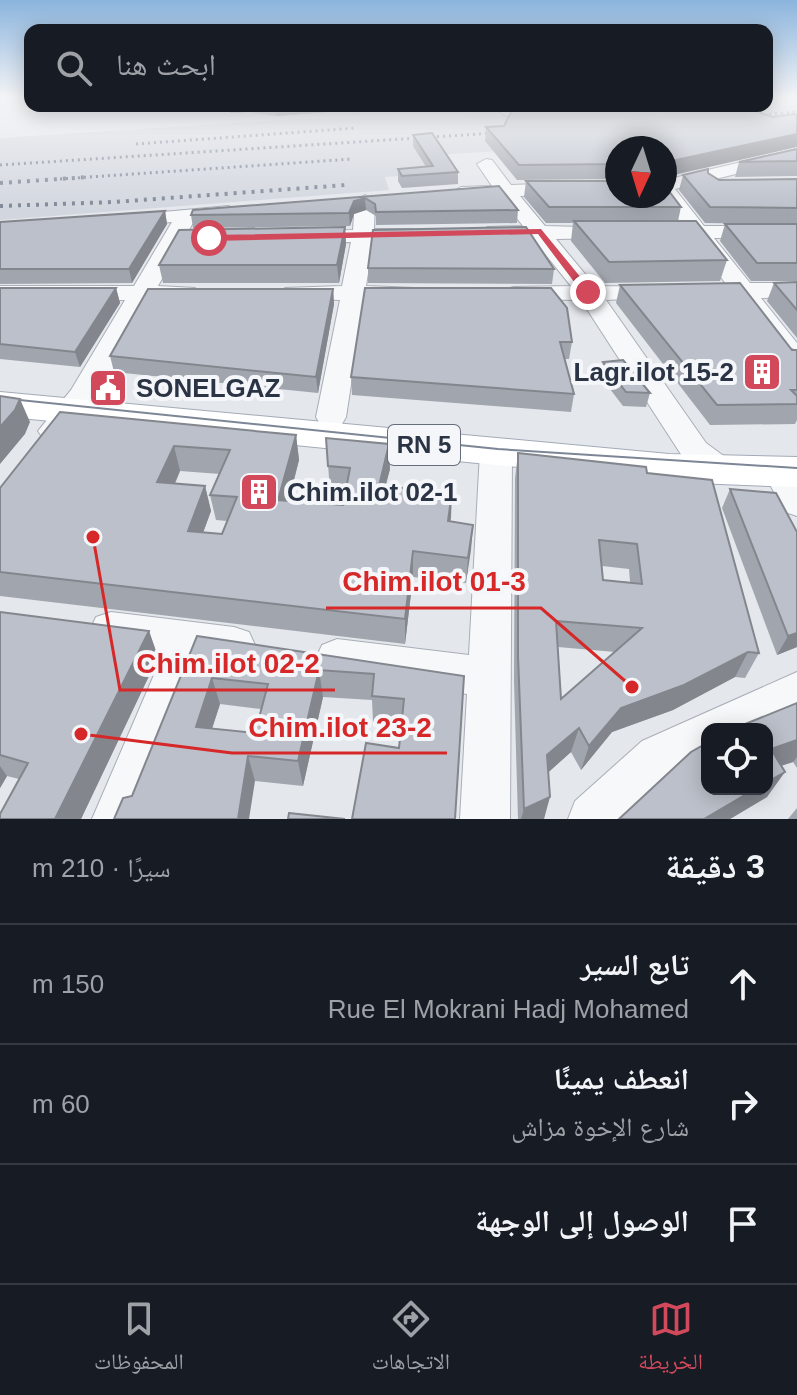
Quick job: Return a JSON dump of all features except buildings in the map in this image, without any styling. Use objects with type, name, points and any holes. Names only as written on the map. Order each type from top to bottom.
[{"type":"main road","name":"RN 5","points":[[0,386],[76,402],[496,452],[707,461]]},
{"type":"main road","name":"RN 5","points":[[0,404],[76,402],[331,417],[707,461],[793,475]]},
{"type":"street","points":[[677,183],[797,154]]},
{"type":"street","points":[[486,164],[588,292],[707,461]]},
{"type":"street","points":[[677,186],[753,185]]},
{"type":"street","points":[[441,194],[503,189],[605,187]]},
{"type":"street","points":[[331,417],[363,237],[365,201]]},
{"type":"street","points":[[677,203],[797,361]]},
{"type":"street","points":[[102,221],[246,211]]},
{"type":"street","points":[[35,455],[76,402],[140,293],[185,238],[187,215]]},
{"type":"street","points":[[467,234],[797,232]]},
{"type":"street","points":[[276,238],[437,235]]},
{"type":"street","points":[[483,294],[797,290]]},
{"type":"street","points":[[0,293],[213,293]]},
{"type":"street","points":[[271,293],[424,293]]},
{"type":"street","points":[[485,819],[496,452]]},
{"type":"street","points":[[79,626],[490,677]]},
{"type":"street","points":[[117,819],[190,640]]},
{"type":"street","points":[[734,723],[797,693]]},
{"type":"street","points":[[593,819],[659,758],[701,738]]},
{"type":"shaded area","points":[[43,135],[674,135],[605,136],[605,142],[419,156],[430,174],[385,177],[389,190],[0,220],[0,138]]},
{"type":"tram line","points":[[0,398],[498,449],[797,468]]},
{"type":"railway","points":[[136,144],[257,135]]},
{"type":"railway","points":[[0,165],[460,135]]},
{"type":"railway","points":[[60,179],[352,159]]},
{"type":"railway","points":[[0,183],[89,177]]},
{"type":"railway","points":[[0,206],[114,202],[346,185]]},
{"type":"place","name":"Lagr.ilot 15-2","points":[[762,372]]},
{"type":"place","name":"SONELGAZ","points":[[108,388]]},
{"type":"place","name":"Chim.ilot 02-1","points":[[259,492]]},
{"type":"place","name":"Chim.ilot 02-2","points":[[93,537]]},
{"type":"place","name":"Chim.ilot 01-3","points":[[632,687]]},
{"type":"place","name":"Chim.ilot 23-2","points":[[81,734]]},
{"type":"route","points":[[209,238],[541,232],[588,292]]}]
